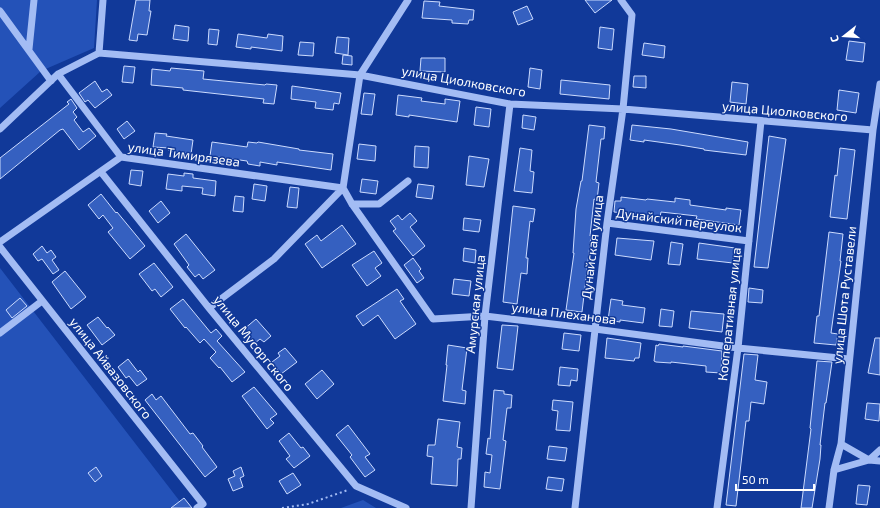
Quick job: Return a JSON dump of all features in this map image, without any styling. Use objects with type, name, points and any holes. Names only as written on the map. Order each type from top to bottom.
[{"type":"street","points":[[29,49],[34,0]]},
{"type":"street","points":[[0,129],[58,74],[99,53],[103,0]]},
{"type":"street","points":[[209,308],[274,259],[343,188],[360,75],[408,0]]},
{"type":"street","name":"Дунайская улица","points":[[575,508],[607,223],[623,109],[632,15],[621,0]]},
{"type":"street","points":[[0,11],[51,81]]},
{"type":"street","name":"улица Циолковского","points":[[99,53],[360,75],[510,104],[623,109],[873,130]]},
{"type":"street","points":[[58,74],[122,157]]},
{"type":"street","name":"улица Шота Руставели","points":[[829,508],[834,470],[841,444],[873,130],[880,84]]},
{"type":"street","name":"Амурская улица","points":[[471,508],[485,316],[510,104]]},
{"type":"street","name":"Кооперативная улица","points":[[717,508],[738,348],[761,121]]},
{"type":"street","name":"улица Тимирязева","points":[[0,242],[122,157],[343,188]]},
{"type":"street","name":"улица Мусоргского","points":[[101,172],[209,308],[356,486],[406,508]]},
{"type":"street","points":[[352,204],[379,204],[408,181]]},
{"type":"street","name":"улица Плеханова","points":[[343,188],[352,204],[433,319],[485,316],[738,348],[849,359]]},
{"type":"street","name":"Дунайский переулок","points":[[607,223],[749,241]]},
{"type":"street","name":"улица Айвазовского","points":[[0,247],[200,506]]},
{"type":"street","points":[[0,332],[42,301]]},
{"type":"street","points":[[841,444],[869,460],[880,462]]},
{"type":"street","points":[[834,470],[869,460],[880,450]]},
{"type":"path","points":[[282,508],[308,504],[356,486]]},
{"type":"shaded area","points":[[0,0],[97,0],[94,48],[41,71],[0,108]]},
{"type":"shaded area","points":[[0,268],[185,508],[0,508]]},
{"type":"shaded area","points":[[363,500],[376,508],[341,508]]},
{"type":"building","points":[[136,0],[150,0],[149,11],[151,11],[147,35],[138,34],[137,41],[129,40]]},
{"type":"building","points":[[585,0],[612,0],[595,13]]},
{"type":"building","points":[[424,1],[440,2],[439,6],[474,10],[473,20],[469,20],[468,24],[452,23],[452,20],[422,18]]},
{"type":"building","points":[[527,6],[533,19],[518,25],[513,12]]},
{"type":"building","points":[[175,25],[189,27],[188,41],[173,39]]},
{"type":"building","points":[[600,27],[614,29],[612,50],[598,48]]},
{"type":"building","points":[[209,29],[219,30],[217,45],[208,44]]},
{"type":"building","points":[[238,34],[267,38],[268,34],[283,36],[282,51],[251,47],[251,49],[236,47]]},
{"type":"building","points":[[337,37],[349,38],[348,55],[335,53]]},
{"type":"building","points":[[849,41],[865,43],[863,62],[846,60]]},
{"type":"building","points":[[300,42],[314,43],[313,56],[298,55]]},
{"type":"building","points":[[644,43],[665,46],[664,58],[642,55]]},
{"type":"building","points":[[343,55],[352,56],[352,65],[342,64]]},
{"type":"building","points":[[421,58],[445,58],[445,72],[420,71]]},
{"type":"building","points":[[124,66],[135,67],[133,83],[122,82]]},
{"type":"building","points":[[171,68],[204,71],[203,79],[277,85],[274,104],[263,103],[264,99],[151,85],[152,69],[170,71]]},
{"type":"building","points":[[530,68],[542,70],[540,89],[528,87]]},
{"type":"building","points":[[634,76],[646,76],[646,88],[633,87]]},
{"type":"building","points":[[561,80],[610,85],[609,99],[560,94]]},
{"type":"building","points":[[95,81],[102,92],[107,89],[112,95],[95,108],[88,100],[85,102],[79,93]]},
{"type":"building","points":[[732,82],[748,84],[746,104],[730,102]]},
{"type":"building","points":[[292,86],[341,93],[339,104],[334,103],[333,110],[315,108],[316,102],[291,99]]},
{"type":"building","points":[[839,90],[859,93],[856,113],[837,110]]},
{"type":"building","points":[[364,93],[375,94],[372,115],[361,114]]},
{"type":"building","points":[[398,95],[422,98],[421,101],[445,104],[445,99],[460,101],[457,122],[409,115],[409,117],[396,115]]},
{"type":"building","points":[[71,99],[77,108],[73,112],[77,117],[74,120],[83,132],[89,128],[96,136],[79,150],[63,129],[60,130],[0,179],[0,158],[69,104],[67,102]]},
{"type":"building","points":[[476,107],[491,109],[489,127],[474,125]]},
{"type":"building","points":[[523,115],[536,117],[534,130],[522,128]]},
{"type":"building","points":[[127,121],[135,131],[124,139],[117,129]]},
{"type":"building","points":[[589,125],[605,127],[604,139],[601,139],[596,182],[599,183],[597,200],[594,199],[582,312],[566,310],[574,253],[576,209],[582,181]]},
{"type":"building","points":[[632,125],[671,129],[748,142],[746,155],[644,140],[644,142],[630,140]]},
{"type":"building","points":[[155,133],[193,140],[191,154],[169,151],[169,148],[153,147]]},
{"type":"building","points":[[769,136],[786,139],[768,268],[754,267]]},
{"type":"building","points":[[212,142],[247,147],[248,142],[258,142],[299,150],[333,154],[331,170],[277,162],[277,165],[260,162],[260,166],[248,164],[247,161],[210,156]]},
{"type":"building","points":[[359,144],[376,146],[375,161],[357,159]]},
{"type":"building","points":[[415,146],[429,147],[428,168],[414,167]]},
{"type":"building","points":[[520,148],[532,150],[530,171],[534,172],[532,193],[514,191]]},
{"type":"building","points":[[840,148],[855,150],[847,219],[830,217]]},
{"type":"building","points":[[469,156],[489,159],[484,187],[466,185]]},
{"type":"building","points":[[131,170],[143,171],[141,186],[129,184]]},
{"type":"building","points":[[184,173],[193,174],[193,178],[216,181],[215,196],[202,194],[203,188],[182,186],[182,191],[166,189],[168,174],[184,176]]},
{"type":"building","points":[[362,179],[378,181],[376,194],[360,192]]},
{"type":"building","points":[[254,184],[267,186],[265,201],[252,199]]},
{"type":"building","points":[[418,184],[434,186],[432,199],[416,197]]},
{"type":"building","points":[[290,187],[299,188],[297,208],[287,207]]},
{"type":"building","points":[[101,194],[145,246],[130,259],[108,232],[113,228],[103,215],[99,219],[88,205]]},
{"type":"building","points":[[235,196],[244,197],[243,212],[233,211]]},
{"type":"building","points":[[621,197],[675,202],[675,198],[690,200],[690,205],[726,210],[726,208],[741,210],[739,225],[696,219],[697,216],[661,212],[660,217],[614,212],[615,201],[621,201]]},
{"type":"building","points":[[161,201],[170,213],[158,223],[149,211]]},
{"type":"building","points":[[513,206],[535,209],[533,222],[530,221],[526,258],[528,258],[527,274],[521,273],[517,304],[503,302]]},
{"type":"building","points":[[410,213],[417,221],[410,227],[425,246],[413,256],[393,231],[396,229],[390,221],[398,215],[402,220]]},
{"type":"building","points":[[464,218],[481,220],[479,232],[463,230]]},
{"type":"building","points":[[342,225],[356,244],[322,268],[305,244],[317,235],[321,241]]},
{"type":"building","points":[[829,232],[843,234],[841,261],[831,333],[838,334],[836,345],[814,343],[817,316],[819,316]]},
{"type":"building","points":[[186,234],[215,270],[203,279],[199,274],[195,277],[187,267],[189,265],[174,244]]},
{"type":"building","points":[[617,238],[654,241],[651,260],[615,255]]},
{"type":"building","points":[[671,242],[683,244],[680,265],[668,264]]},
{"type":"building","points":[[699,243],[735,248],[733,263],[697,259]]},
{"type":"building","points":[[42,246],[47,253],[51,250],[56,257],[52,260],[59,270],[53,274],[42,259],[38,261],[33,254]]},
{"type":"building","points":[[464,248],[476,250],[475,263],[463,261]]},
{"type":"building","points":[[374,251],[382,263],[375,268],[381,276],[367,286],[352,265]]},
{"type":"building","points":[[413,258],[421,269],[419,271],[424,278],[417,283],[404,265]]},
{"type":"building","points":[[154,263],[173,287],[161,297],[155,289],[152,291],[139,274]]},
{"type":"building","points":[[65,271],[86,297],[71,309],[52,282]]},
{"type":"building","points":[[454,279],[471,281],[469,296],[452,294]]},
{"type":"building","points":[[749,288],[763,290],[762,303],[748,302]]},
{"type":"building","points":[[397,289],[404,299],[400,301],[416,324],[395,339],[378,315],[363,326],[356,316]]},
{"type":"building","points":[[20,298],[27,306],[12,318],[6,310]]},
{"type":"building","points":[[183,299],[211,333],[216,329],[222,336],[217,341],[245,372],[232,382],[220,367],[219,368],[210,358],[216,352],[204,339],[200,343],[186,327],[185,328],[170,309]]},
{"type":"building","points":[[611,299],[623,301],[622,305],[645,308],[643,323],[608,320]]},
{"type":"building","points":[[661,309],[674,311],[672,327],[659,326]]},
{"type":"building","points":[[691,311],[724,314],[722,332],[689,328]]},
{"type":"building","points":[[98,317],[115,335],[102,345],[87,325]]},
{"type":"building","points":[[256,319],[271,336],[264,342],[260,339],[255,343],[243,330]]},
{"type":"building","points":[[502,325],[518,326],[513,370],[497,368]]},
{"type":"building","points":[[564,333],[581,335],[579,351],[562,349]]},
{"type":"building","points":[[607,338],[641,343],[639,358],[635,358],[634,361],[605,358]]},
{"type":"building","points":[[875,338],[880,338],[880,375],[868,373]]},
{"type":"building","points":[[659,344],[722,351],[721,373],[706,372],[706,366],[656,362],[654,361],[656,345],[658,346]]},
{"type":"building","points":[[448,345],[467,348],[462,390],[466,391],[465,404],[443,401]]},
{"type":"building","points":[[285,348],[297,362],[281,374],[272,362],[280,356],[278,353]]},
{"type":"building","points":[[744,354],[758,355],[755,380],[767,382],[764,404],[751,402],[749,421],[746,421],[736,506],[726,505]]},
{"type":"building","points":[[128,359],[138,372],[140,370],[147,379],[137,386],[129,376],[126,378],[118,367]]},
{"type":"building","points":[[817,361],[832,362],[825,403],[820,445],[820,459],[812,508],[801,508],[811,429]]},
{"type":"building","points":[[560,367],[578,369],[577,381],[571,380],[570,386],[558,385]]},
{"type":"building","points":[[322,370],[334,384],[317,399],[305,384]]},
{"type":"building","points":[[254,387],[277,414],[270,419],[274,423],[267,429],[242,396]]},
{"type":"building","points":[[494,390],[504,391],[504,394],[512,395],[511,408],[507,408],[503,440],[506,441],[500,489],[484,487],[485,472],[490,473],[492,455],[486,454],[488,438],[490,439]]},
{"type":"building","points":[[152,394],[156,400],[161,396],[190,434],[193,433],[217,467],[205,477],[145,400]]},
{"type":"building","points":[[553,400],[573,402],[570,431],[556,430],[558,411],[552,410]]},
{"type":"building","points":[[867,403],[880,404],[879,421],[865,419]]},
{"type":"building","points":[[438,419],[460,422],[457,447],[462,448],[461,459],[458,459],[457,486],[431,484],[433,457],[427,456],[428,445],[435,445]]},
{"type":"building","points":[[348,425],[370,454],[365,457],[375,470],[365,477],[350,457],[352,455],[336,435]]},
{"type":"building","points":[[289,433],[301,448],[303,447],[310,456],[294,468],[286,459],[290,456],[279,441]]},
{"type":"building","points":[[549,446],[567,448],[565,461],[547,459]]},
{"type":"building","points":[[96,467],[102,476],[95,482],[88,473]]},
{"type":"building","points":[[241,467],[244,476],[240,478],[243,487],[233,491],[228,479],[235,476],[233,471]]},
{"type":"building","points":[[293,473],[301,485],[287,494],[279,481]]},
{"type":"building","points":[[548,477],[564,479],[562,491],[546,489]]},
{"type":"building","points":[[858,485],[870,486],[867,505],[856,504]]},
{"type":"building","points":[[184,498],[192,508],[171,508]]}]
